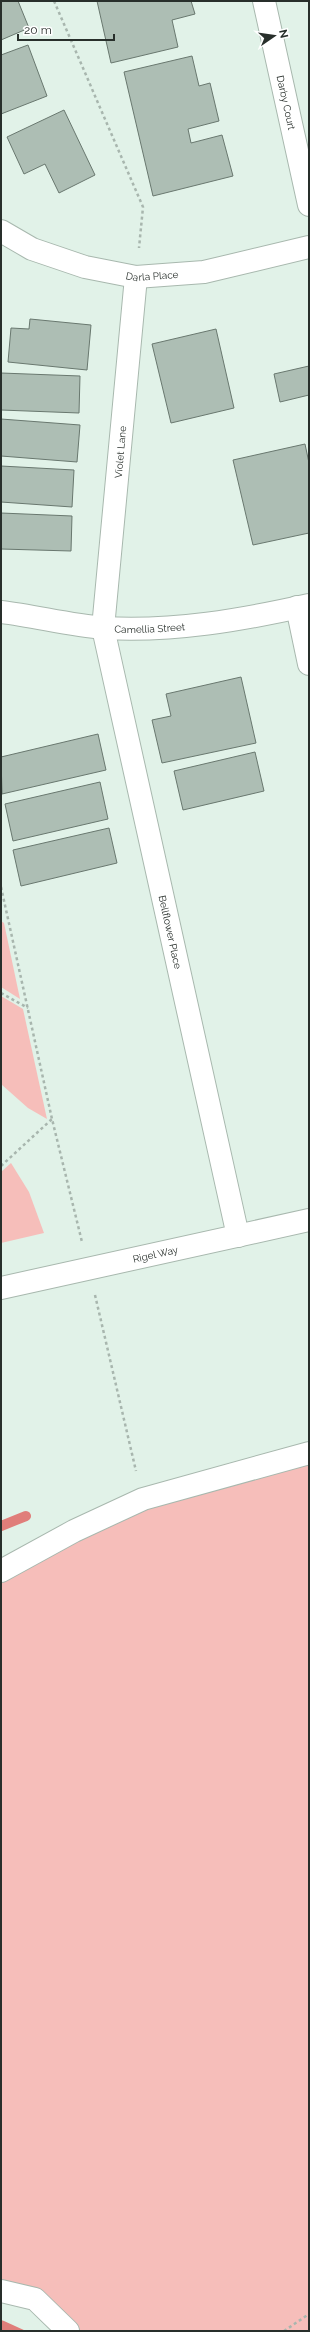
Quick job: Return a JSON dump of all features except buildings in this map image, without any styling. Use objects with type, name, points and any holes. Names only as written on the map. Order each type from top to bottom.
[{"type":"street","name":"Darby Court","points":[[264,1],[309,205]]},
{"type":"street","name":"Darla Place","points":[[1,230],[32,249],[85,267],[136,276],[204,272],[309,247]]},
{"type":"street","name":"Violet Lane","points":[[104,628],[136,276]]},
{"type":"street","name":"Camellia Street","points":[[1,612],[104,628],[168,629],[303,606]]},
{"type":"street","points":[[303,606],[309,664]]},
{"type":"street","name":"Bellflower Place","points":[[104,628],[238,1236]]},
{"type":"street","name":"Rigel Way","points":[[1,1288],[309,1220]]},
{"type":"street","points":[[1,1571],[67,1535],[143,1499],[309,1453]]},
{"type":"street","points":[[1,2291],[35,2299],[68,2331]]},
{"type":"path","points":[[54,1],[143,207],[136,276]]},
{"type":"path","points":[[1,887],[52,1119],[143,1499]]},
{"type":"path","points":[[1,993],[28,1008]]},
{"type":"path","points":[[1,1166],[52,1119]]},
{"type":"path","points":[[284,2331],[309,2314]]},
{"type":"shaded area","points":[[1,921],[4,923],[20,999],[1,987]]},
{"type":"shaded area","points":[[1,996],[23,1009],[47,1119],[28,1108],[1,1084]]},
{"type":"shaded area","points":[[11,1163],[29,1192],[44,1233],[1,1243],[1,1172]]},
{"type":"shaded area","points":[[309,1461],[309,2331],[68,2331],[1,2291],[1,1559],[143,1499]]},
{"type":"shaded area","points":[[1,2320],[4,2321],[26,2331],[1,2331]]},
{"type":"waterway","points":[[1,1526],[26,1516]]}]
